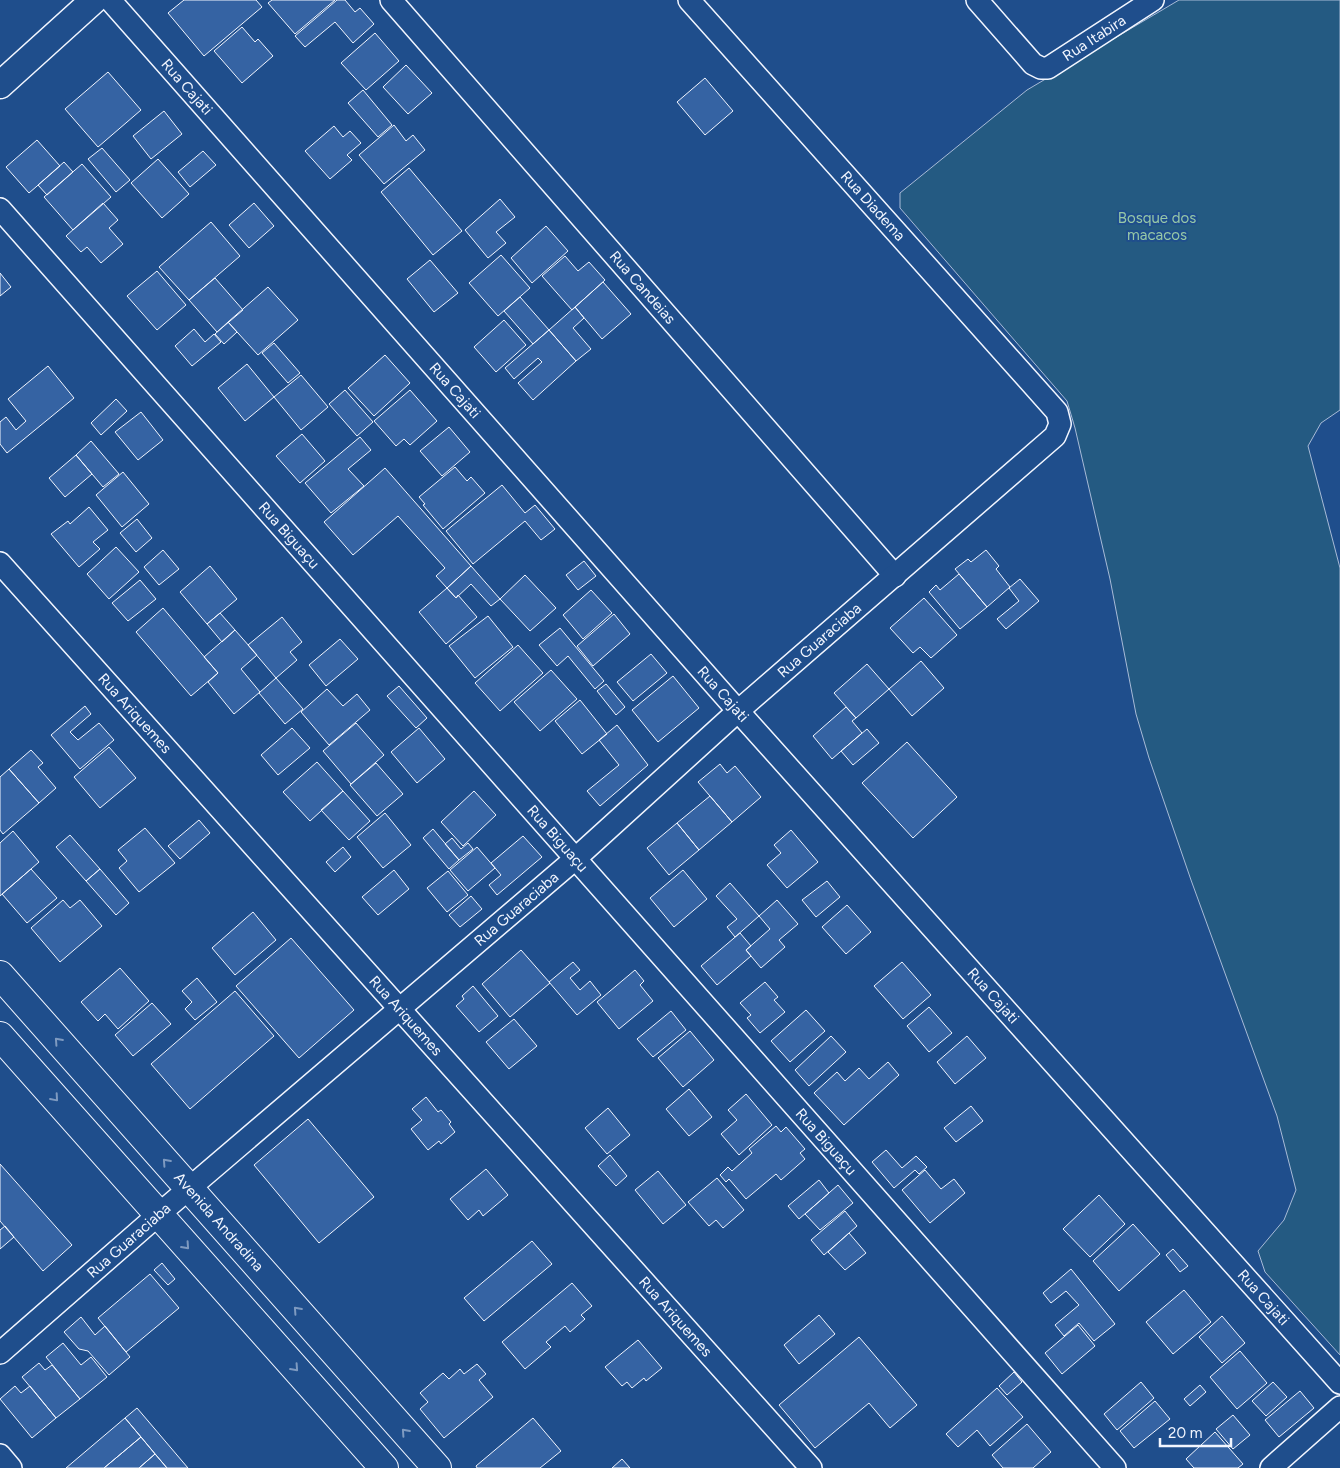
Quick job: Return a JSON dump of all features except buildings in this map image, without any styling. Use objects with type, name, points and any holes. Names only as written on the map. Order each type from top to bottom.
[{"type":"main road","name":"Avenida Andradina","points":[[0,975],[437,1468]]},
{"type":"main road","points":[[0,1036],[384,1468]]},
{"type":"street","points":[[0,85],[94,0]]},
{"type":"street","name":"Rua Cajati","points":[[110,0],[738,711],[1340,1383]]},
{"type":"street","name":"Rua Candeias","points":[[391,0],[894,576]]},
{"type":"street","name":"Rua Diadema","points":[[689,0],[1057,412]]},
{"type":"street","name":"Rua Itabira","points":[[977,0],[1033,64],[1041,68],[1048,68],[1154,0]]},
{"type":"street","name":"Rua Biguaçu","points":[[0,209],[1115,1468]]},
{"type":"street","name":"Rua Guaraciaba","points":[[0,1353],[189,1188],[575,859],[738,711],[1054,436],[1060,424],[1057,412]]},
{"type":"street","name":"Rua Ariquemes","points":[[0,563],[811,1468]]},
{"type":"street","points":[[1271,1468],[1340,1407]]},
{"type":"street","points":[[0,1455],[11,1468]]},
{"type":"green space","name":"Bosque dos macacos","points":[[1179,0],[1340,0],[1340,410],[1321,423],[1308,446],[1340,568],[1340,1355],[1265,1272],[1258,1251],[1284,1220],[1296,1190],[1277,1116],[1191,880],[1136,714],[1110,579],[1067,401],[900,208],[900,193],[1027,90]]}]
